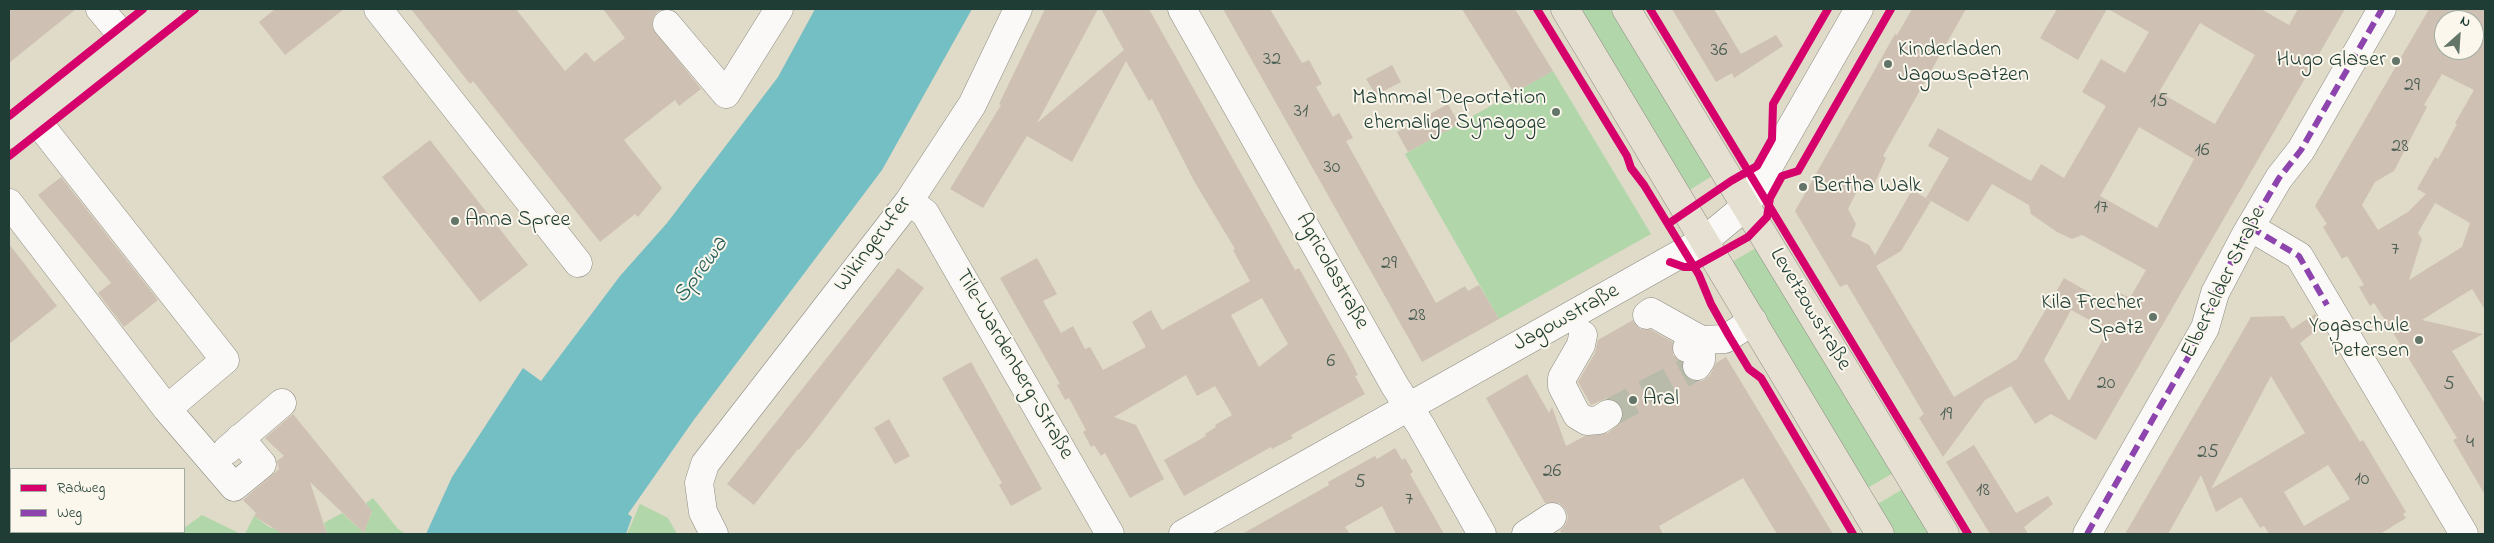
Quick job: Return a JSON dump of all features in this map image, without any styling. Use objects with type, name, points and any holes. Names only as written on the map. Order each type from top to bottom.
[{"type":"main road","points":[[9,135],[169,9]]},
{"type":"main road","points":[[1565,9],[1880,534]]},
{"type":"main road","name":"Levetzowstraße","points":[[1626,9],[1945,534]]},
{"type":"street","points":[[100,9],[127,41]]},
{"type":"street","points":[[378,9],[578,263]]},
{"type":"street","points":[[666,24],[726,94],[779,9]]},
{"type":"street","name":"Wikingerufer","points":[[714,534],[703,512],[699,483],[705,464],[909,201],[972,105],[1018,9]]},
{"type":"street","name":"Agricolastraße","points":[[1182,9],[1395,386],[1482,534]]},
{"type":"street","name":"Jagowstraße","points":[[1184,534],[1409,407],[1582,332],[1705,240],[1746,206],[1859,9]]},
{"type":"street","name":"Elberfelder Straße","points":[[2088,534],[2205,328],[2215,293],[2250,227],[2279,178],[2301,150],[2382,9]]},
{"type":"street","points":[[33,116],[225,360],[167,409]]},
{"type":"street","name":"Tile-Wardenberg-Straße","points":[[909,201],[925,213],[1110,534]]},
{"type":"street","points":[[9,203],[167,409],[234,487],[262,464],[240,438],[282,403]]},
{"type":"street","points":[[2250,227],[2299,256],[2464,534]]},
{"type":"street","points":[[1679,337],[1725,338],[1753,321]]},
{"type":"street","points":[[1582,332],[1581,345],[1562,378],[1562,386],[1577,414],[1587,421],[1599,420],[1608,414]]},
{"type":"street","points":[[1526,534],[1552,517]]},
{"type":"green space","points":[[1577,9],[1610,9],[1712,176],[1688,191]]},
{"type":"green space","points":[[1553,71],[1651,234],[1499,319],[1405,154]]},
{"type":"green space","points":[[1756,248],[1893,473],[1866,489],[1730,263]]},
{"type":"green space","points":[[1903,489],[1930,534],[1894,534],[1876,505]]},
{"type":"green space","points":[[373,498],[398,529],[406,534],[327,534],[324,523],[342,513],[364,533],[372,512],[366,503]]},
{"type":"green space","points":[[640,504],[668,518],[677,534],[627,534]]},
{"type":"green space","points":[[202,515],[241,534],[176,534],[185,533],[185,527]]},
{"type":"green space","points":[[254,516],[269,527],[289,534],[245,534]]},
{"type":"water","name":"Sprewa","points":[[815,9],[972,9],[882,170],[693,421],[628,514],[632,517],[626,534],[426,534],[452,477],[523,368],[541,381],[620,276],[667,223],[778,77]]},
{"type":"building","points":[[9,9],[76,9],[9,63]]},
{"type":"building","points":[[275,9],[344,9],[285,55],[259,22]]},
{"type":"building","points":[[411,9],[516,9],[565,71],[586,52],[594,62],[625,38],[603,9],[664,9],[657,12],[653,18],[652,27],[701,89],[679,106],[675,100],[624,140],[662,188],[638,217],[635,214],[600,242],[473,81],[470,84]]},
{"type":"building","points":[[1045,9],[1098,9],[1037,123],[1124,50],[1101,9],[1149,9],[1295,270],[1299,268],[1351,361],[1358,375],[1355,376],[1365,394],[1291,435],[1293,438],[1272,449],[1271,447],[1184,496],[1164,460],[1206,436],[1205,434],[1216,427],[1215,425],[1232,415],[1215,386],[1197,396],[1186,375],[1114,417],[1136,425],[1164,479],[1130,498],[1105,453],[1101,456],[1094,445],[1091,447],[1083,432],[1086,430],[1069,398],[1065,400],[1057,385],[1060,384],[1000,278],[1037,258],[1057,294],[1043,301],[1061,333],[1073,326],[1085,349],[1090,347],[1103,370],[1146,347],[1132,322],[1151,310],[1162,330],[1250,281],[1233,250],[1235,249],[1194,181],[1152,99],[1149,101],[1126,61],[1072,162],[1027,136],[983,208],[950,189],[1001,105],[999,104]],"holes":[[[1262,298],[1288,344],[1259,367],[1231,315]]]},
{"type":"building","points":[[1223,9],[1270,9],[1302,63],[1309,60],[1322,84],[1316,87],[1333,117],[1339,113],[1353,138],[1346,141],[1436,303],[1465,286],[1468,291],[1479,285],[1499,319],[1422,362]]},
{"type":"building","points":[[1462,9],[1515,9],[1553,71],[1514,93]]},
{"type":"building","points":[[1672,9],[1714,9],[1741,54],[1776,35],[1783,46],[1734,78],[1732,73],[1716,82]]},
{"type":"building","points":[[1912,9],[1966,9],[1883,156],[1886,158],[1873,187],[1862,181],[1848,209],[1856,224],[1851,236],[1869,245],[1875,255],[1912,190],[1931,201],[1901,251],[1876,266],[1954,397],[2017,359],[2064,278],[2109,304],[2116,291],[2130,298],[2146,270],[2082,235],[2072,239],[2057,232],[2031,214],[2029,205],[1992,184],[1968,222],[1926,198],[1949,158],[1928,146],[1938,128],[2031,181],[2041,164],[2064,178],[2106,106],[2082,92],[2101,59],[2125,73],[2149,32],[2108,9],[2261,9],[2289,25],[2298,9],[2345,9],[2096,440],[2051,414],[2035,424],[2011,386],[1985,400],[1943,457],[1919,418],[1924,414],[1847,284],[1840,287],[1795,211],[1895,34],[1897,35]],"holes":[[[2200,23],[2255,55],[2215,124],[2159,92]],[[2139,127],[2194,159],[2157,228],[2100,196]],[[2071,310],[2108,330],[2069,401],[2044,360]]]},
{"type":"building","points":[[2057,9],[2107,9],[2078,60],[2040,38]]},
{"type":"building","points":[[2429,9],[2485,9],[2485,310],[2472,289],[2422,320],[2483,334],[2452,351],[2485,404],[2485,495],[2453,440],[2457,438],[2374,303],[2370,306],[2359,287],[2364,285],[2347,256],[2342,259],[2323,227],[2327,224],[2315,206]],"holes":[[[2442,74],[2474,90],[2455,123],[2457,124],[2438,159],[2435,157],[2417,189],[2426,194],[2408,212],[2378,230],[2362,205],[2375,182],[2394,171],[2427,107],[2424,105]],[[2435,203],[2470,223],[2462,247],[2409,280],[2422,239],[2418,233]]]},
{"type":"building","points":[[1392,65],[1401,82],[1376,95],[1366,79]]},
{"type":"building","points":[[1448,104],[1459,124],[1408,152],[1397,132]]},
{"type":"building","name":"Anna Spree","points":[[430,140],[528,265],[480,302],[382,177]]},
{"type":"building","points":[[61,177],[158,300],[124,327],[98,293],[111,283],[38,195]]},
{"type":"building","points":[[9,244],[57,306],[9,344]]},
{"type":"building","points":[[898,268],[924,288],[813,433],[754,505],[727,484]]},
{"type":"building","points":[[2315,314],[2322,326],[2300,343],[2360,442],[2363,440],[2406,512],[2403,514],[2406,518],[2380,534],[2269,534],[2264,526],[2260,528],[2241,497],[2216,512],[2201,475],[2168,534],[2125,534],[2251,317],[2284,316],[2292,329]],"holes":[[[2271,376],[2305,433],[2211,489]],[[2328,465],[2350,499],[2304,526],[2284,492]]]},
{"type":"building","points":[[1633,320],[1640,329],[1651,330],[1673,342],[1673,355],[1682,362],[1683,372],[1689,379],[1696,382],[1704,380],[1710,375],[1716,363],[1726,357],[1833,534],[1777,534],[1743,478],[1659,526],[1663,534],[1562,534],[1560,531],[1566,524],[1568,517],[1565,509],[1559,503],[1545,503],[1486,398],[1527,374],[1549,413],[1552,407],[1566,446],[1585,436],[1608,433],[1622,421],[1624,413],[1621,406],[1615,400],[1607,398],[1591,405],[1578,382],[1595,353],[1598,340]]},
{"type":"building","points":[[971,362],[1042,489],[1011,506],[999,485],[1002,483],[942,378]]},
{"type":"building","points":[[293,414],[372,511],[364,533],[310,482],[327,534],[281,533],[254,516],[256,513],[243,500],[279,469],[277,461],[284,456],[265,438]]},
{"type":"building","points":[[889,419],[910,456],[895,464],[874,428]]},
{"type":"building","points":[[1974,445],[2016,513],[2048,496],[2053,504],[2024,527],[2028,534],[1990,534],[1946,462]]},
{"type":"building","points":[[1395,448],[1402,460],[1405,458],[1413,472],[1410,474],[1444,534],[1396,534],[1382,506],[1345,527],[1350,534],[1242,534],[1329,485],[1328,482],[1375,456],[1377,459]]},
{"type":"tunnel","points":[[1608,414],[1697,366]]},
{"type":"marked path","points":[[2087,534],[2205,328],[2215,293],[2246,234],[2279,178],[2301,150],[2382,9]]},
{"type":"marked path","points":[[2250,227],[2299,256],[2327,305]]},
{"type":"cycle path","points":[[9,116],[143,9]]},
{"type":"cycle path","points":[[9,156],[195,9]]},
{"type":"cycle path","points":[[1537,9],[1627,156],[1631,168],[1644,185],[1699,275],[1711,304],[1729,336],[1749,369],[1761,378],[1853,534]]},
{"type":"cycle path","points":[[1650,9],[1968,534]]},
{"type":"cycle path","points":[[1668,224],[1731,181],[1757,166],[1772,139],[1773,104],[1828,9]]},
{"type":"cycle path","points":[[1670,262],[1684,267],[1694,267],[1748,237],[1767,217],[1770,198],[1782,176],[1798,171],[1891,9]]},
{"type":"place","name":"Hugo Glaser","points":[[2396,61]]},
{"type":"place","name":"Kinderladen Jagowspatzen","points":[[1888,64]]},
{"type":"place","name":"Mahnmal Deportation ehemalige Synagoge","points":[[1556,112]]},
{"type":"place","name":"Bertha Walk","points":[[1803,187]]},
{"type":"place","name":"Anna Spree","points":[[455,221]]},
{"type":"place","name":"Kila Frecher Spatz","points":[[2153,317]]},
{"type":"place","name":"Yogaschule Petersen","points":[[2419,340]]},
{"type":"place","name":"Aral","points":[[1633,400]]}]
